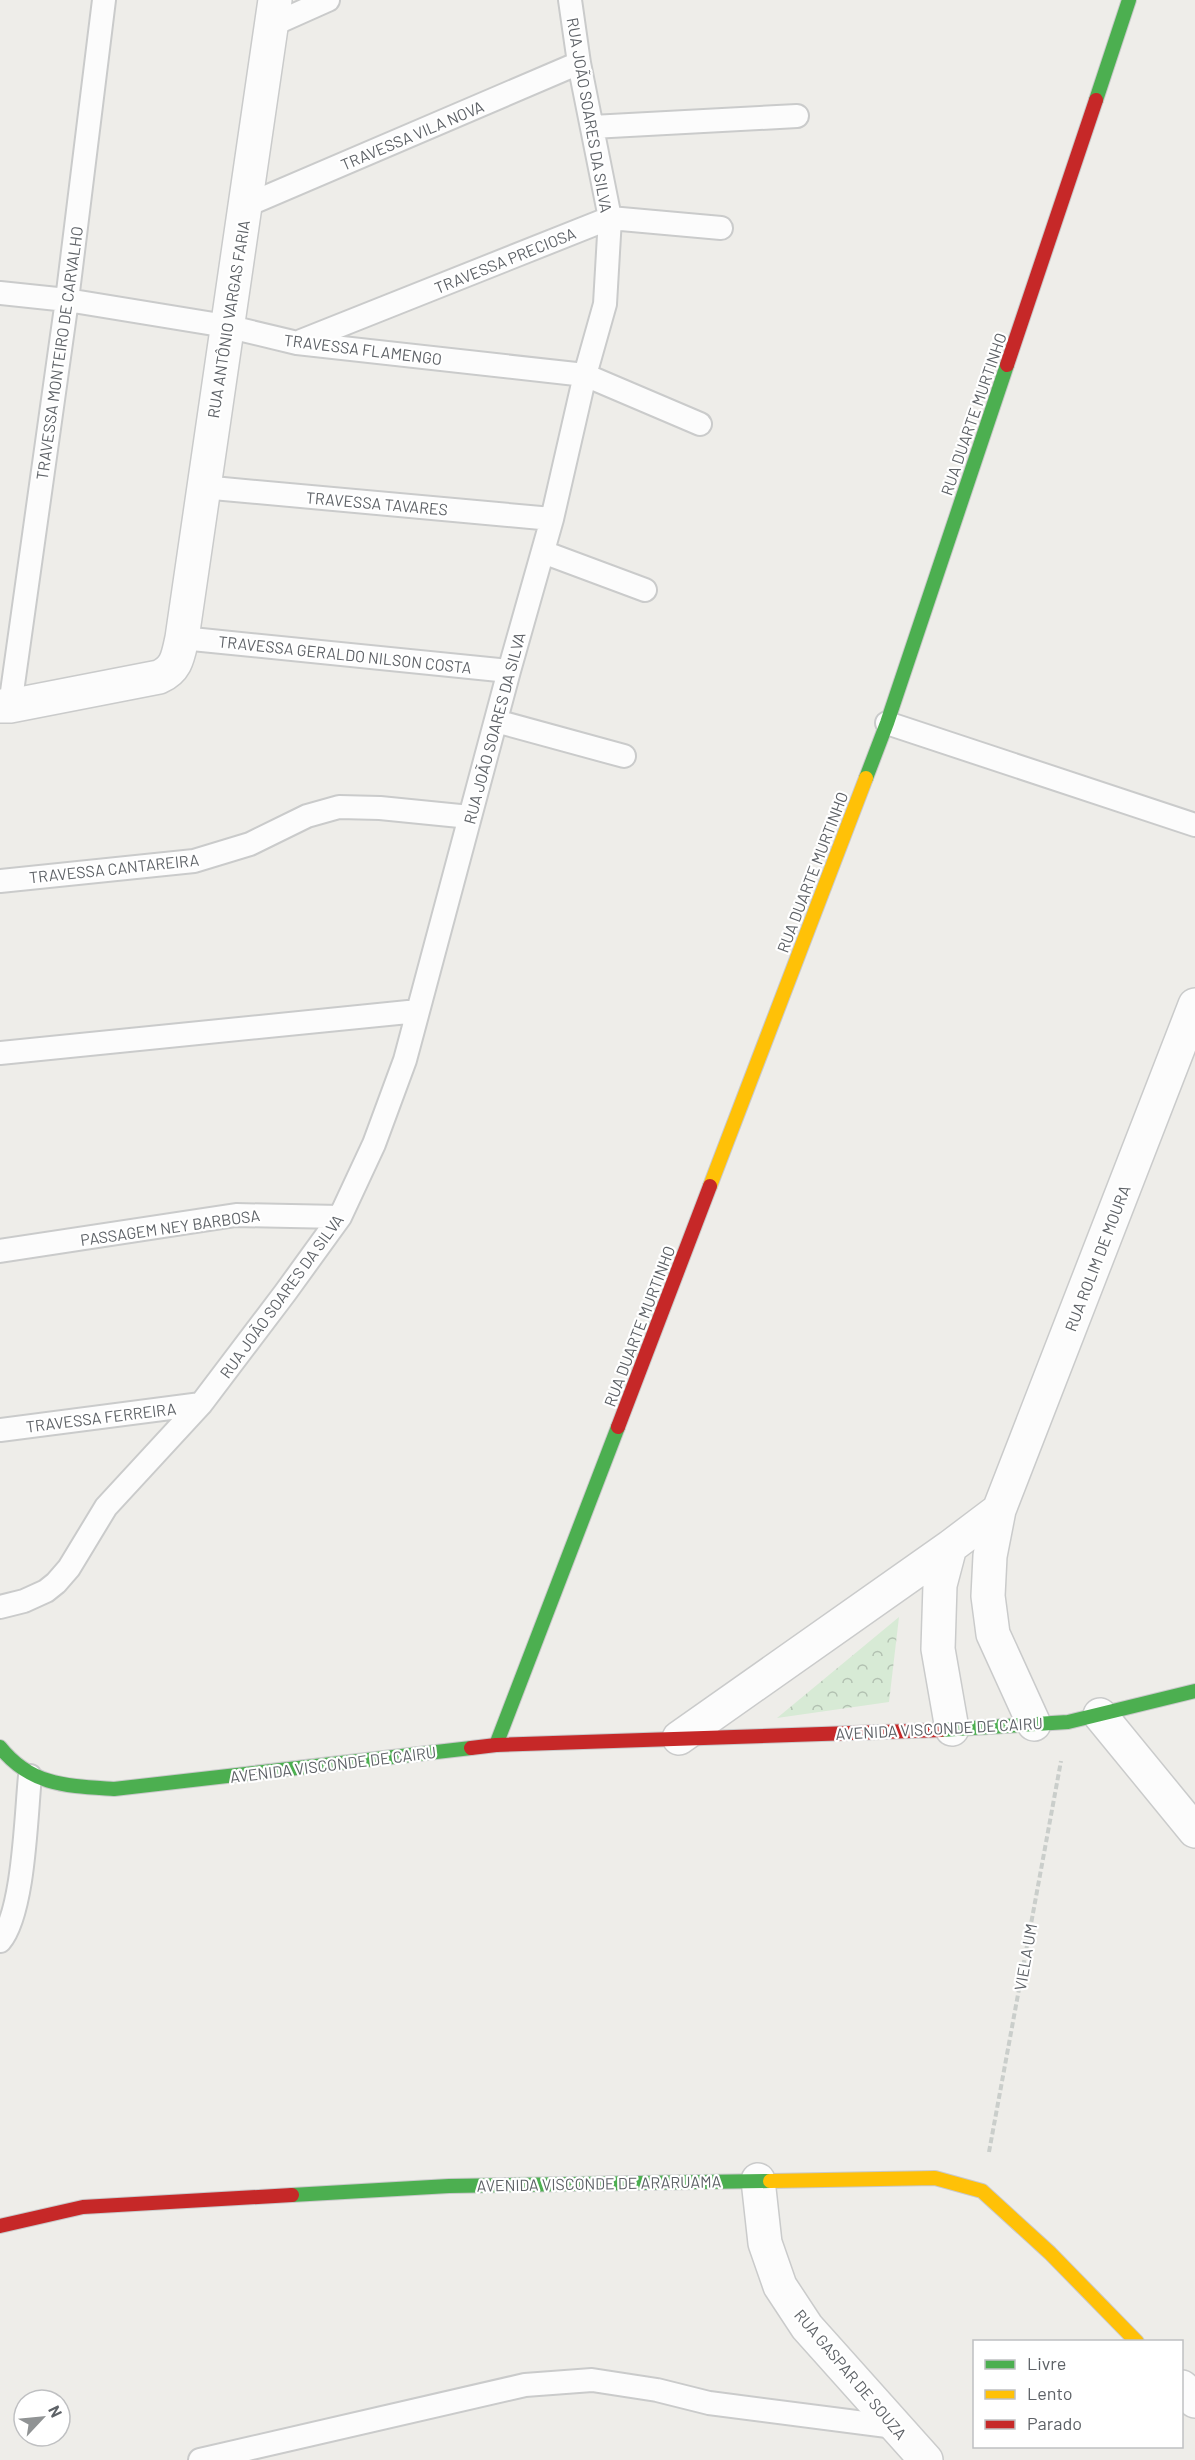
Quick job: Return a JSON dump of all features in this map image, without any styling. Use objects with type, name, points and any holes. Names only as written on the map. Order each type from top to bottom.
[{"type":"street","name":"RUA DUARTE MURTINHO","points":[[496,1745],[887,723],[1129,0]]},
{"type":"street","name":"RUA ANTÔNIO VARGAS FARIA","points":[[5,706],[159,677],[168,673],[176,665],[182,638],[273,12]]},
{"type":"street","name":"RUA ROLIM DE MOURA","points":[[1034,1724],[993,1634],[988,1596],[990,1556],[999,1510],[1195,1005]]},
{"type":"street","points":[[679,1738],[999,1510]]},
{"type":"street","points":[[950,1547],[940,1585],[938,1649],[952,1729]]},
{"type":"street","name":"AVENIDA VISCONDE DE CAIRU","points":[[0,1748],[14,1764],[30,1776],[62,1785],[114,1789],[496,1745],[952,1729],[1068,1722],[1195,1691]]},
{"type":"street","points":[[1100,1715],[1195,1831]]},
{"type":"street","name":"AVENIDA VISCONDE DE ARARUAMA","points":[[0,2226],[95,2206],[449,2186],[936,2178],[982,2191],[1050,2253],[1135,2340]]},
{"type":"street","name":"RUA GASPAR DE SOUZA","points":[[758,2180],[765,2242],[780,2286],[807,2327],[926,2460]]},
{"type":"street","points":[[1183,2388],[1195,2401]]},
{"type":"lane","name":"TRAVESSA MONTEIRO DE CARVALHO","points":[[5,706],[67,300],[104,0]]},
{"type":"lane","points":[[273,12],[328,0]]},
{"type":"lane","name":"RUA JOÃO SOARES DA SILVA","points":[[0,1606],[24,1601],[46,1591],[56,1583],[69,1568],[106,1507],[201,1404],[340,1217],[374,1144],[405,1060],[552,519],[585,375],[605,304],[610,218],[579,63],[570,0]]},
{"type":"lane","name":"TRAVESSA VILA NOVA","points":[[244,206],[579,63]]},
{"type":"lane","points":[[592,127],[797,116]]},
{"type":"lane","name":"TRAVESSA PRECIOSA","points":[[297,343],[610,218],[721,228]]},
{"type":"lane","name":"TRAVESSA FLAMENGO","points":[[0,293],[67,300],[226,326],[297,343],[585,375],[700,424]]},
{"type":"lane","name":"TRAVESSA TAVARES","points":[[202,488],[552,519]]},
{"type":"lane","points":[[543,552],[645,590]]},
{"type":"lane","name":"TRAVESSA GERALDO NILSON COSTA","points":[[182,638],[509,671]]},
{"type":"lane","points":[[496,721],[624,756]]},
{"type":"lane","points":[[887,723],[1195,825]]},
{"type":"lane","name":"TRAVESSA CANTAREIRA","points":[[0,881],[194,861],[250,844],[307,816],[339,807],[380,808],[470,817]]},
{"type":"lane","points":[[0,1053],[418,1011]]},
{"type":"lane","name":"PASSAGEM NEY BARBOSA","points":[[0,1251],[236,1215],[340,1217]]},
{"type":"lane","name":"TRAVESSA FERREIRA","points":[[0,1430],[201,1404]]},
{"type":"lane","points":[[0,1941],[5,1935],[16,1905],[30,1776]]},
{"type":"lane","points":[[200,2460],[525,2385],[592,2380],[657,2390],[709,2403],[895,2427]]},
{"type":"path","name":"VIELA UM","points":[[982,2191],[1068,1722]]},
{"type":"green space","points":[[899,1617],[889,1702],[777,1718]]},
{"type":"traffic: fast","points":[[1096,100],[1129,0]]},
{"type":"traffic: fast","points":[[866,778],[887,723],[1007,365]]},
{"type":"traffic: fast","points":[[496,1745],[618,1427]]},
{"type":"traffic: fast","points":[[941,1730],[1068,1722],[1195,1691]]},
{"type":"traffic: fast","points":[[0,1747],[24,1770],[51,1782],[114,1789],[471,1748]]},
{"type":"traffic: fast","points":[[292,2195],[449,2186],[770,2181]]},
{"type":"traffic: slow","points":[[710,1186],[866,778]]},
{"type":"traffic: slow","points":[[770,2181],[935,2178],[982,2191],[1050,2253],[1135,2340]]},
{"type":"traffic: jam","points":[[1007,365],[1096,100]]},
{"type":"traffic: jam","points":[[618,1427],[710,1186]]},
{"type":"traffic: jam","points":[[471,1748],[496,1745],[941,1730]]},
{"type":"traffic: jam","points":[[0,2226],[83,2207],[292,2195]]}]
